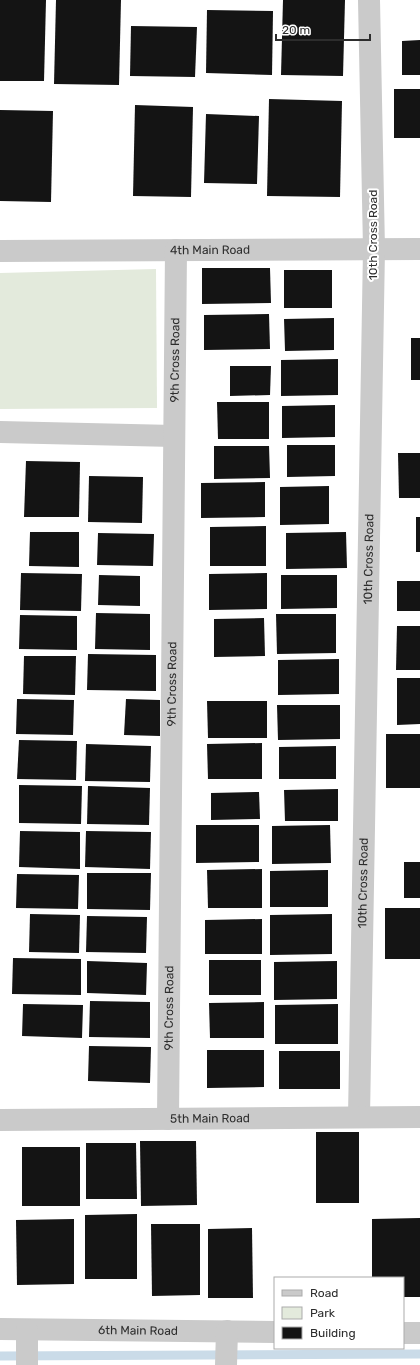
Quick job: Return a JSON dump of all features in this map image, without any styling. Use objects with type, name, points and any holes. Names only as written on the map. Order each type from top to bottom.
[{"type":"street","name":"10th Cross Road","points":[[359,1118],[374,249],[369,0]]},
{"type":"street","name":"4th Main Road","points":[[0,251],[420,249]]},
{"type":"street","name":"9th Cross Road","points":[[168,1119],[176,250]]},
{"type":"street","points":[[0,432],[174,436]]},
{"type":"street","name":"5th Main Road","points":[[0,1120],[420,1117]]},
{"type":"street","name":"6th Main Road","points":[[0,1329],[274,1332]]},
{"type":"street","points":[[26,1330],[27,1362]]},
{"type":"street","points":[[226,1362],[227,1331]]},
{"type":"street","points":[[404,1333],[420,1333]]},
{"type":"green space","points":[[156,269],[157,408],[0,409],[0,273]]},
{"type":"building","points":[[0,0],[46,0],[44,81],[0,81]]},
{"type":"building","points":[[56,0],[121,0],[119,85],[54,84]]},
{"type":"building","points":[[283,0],[345,0],[343,76],[281,75]]},
{"type":"building","points":[[207,10],[273,11],[272,75],[206,73]]},
{"type":"building","points":[[131,26],[197,27],[195,77],[130,76]]},
{"type":"building","points":[[420,40],[420,75],[402,75],[402,41]]},
{"type":"building","points":[[394,89],[420,89],[420,138],[394,138]]},
{"type":"building","points":[[269,99],[342,101],[340,197],[267,196]]},
{"type":"building","points":[[135,105],[193,107],[191,197],[133,196]]},
{"type":"building","points":[[0,110],[53,111],[51,202],[0,201]]},
{"type":"building","points":[[206,114],[259,116],[257,184],[204,183]]},
{"type":"building","points":[[202,268],[270,268],[271,303],[202,304]]},
{"type":"building","points":[[284,270],[332,270],[332,308],[284,308]]},
{"type":"building","points":[[269,314],[270,349],[204,350],[204,315]]},
{"type":"building","points":[[334,318],[334,350],[285,351],[284,319]]},
{"type":"building","points":[[411,338],[420,338],[420,380],[411,380]]},
{"type":"building","points":[[338,359],[338,395],[281,396],[281,360]]},
{"type":"building","points":[[230,366],[271,366],[270,395],[230,396]]},
{"type":"building","points":[[217,402],[269,402],[269,439],[218,439]]},
{"type":"building","points":[[335,405],[335,437],[282,438],[282,406]]},
{"type":"building","points":[[287,445],[335,445],[335,476],[287,477]]},
{"type":"building","points":[[214,446],[269,446],[270,478],[214,479]]},
{"type":"building","points":[[398,453],[420,453],[420,498],[399,498]]},
{"type":"building","points":[[26,461],[80,462],[79,517],[24,517]]},
{"type":"building","points":[[89,476],[143,477],[142,523],[88,522]]},
{"type":"building","points":[[265,482],[265,517],[201,518],[201,483]]},
{"type":"building","points":[[329,486],[329,524],[280,525],[280,487]]},
{"type":"building","points":[[416,517],[420,517],[420,552],[416,552]]},
{"type":"building","points":[[266,526],[266,566],[210,566],[210,527]]},
{"type":"building","points":[[30,532],[79,532],[79,567],[29,566]]},
{"type":"building","points":[[346,532],[347,568],[286,569],[286,533]]},
{"type":"building","points":[[98,533],[154,534],[153,566],[97,565]]},
{"type":"building","points":[[21,573],[82,574],[81,611],[20,610]]},
{"type":"building","points":[[267,573],[267,609],[209,610],[209,574]]},
{"type":"building","points":[[99,575],[140,576],[140,606],[98,605]]},
{"type":"building","points":[[281,575],[337,575],[337,608],[281,609]]},
{"type":"building","points":[[397,581],[420,581],[420,611],[397,611]]},
{"type":"building","points":[[96,613],[150,614],[150,650],[95,649]]},
{"type":"building","points":[[276,614],[336,614],[336,653],[277,654]]},
{"type":"building","points":[[20,615],[77,616],[77,650],[19,649]]},
{"type":"building","points":[[264,618],[265,656],[214,657],[214,619]]},
{"type":"building","points":[[397,626],[420,626],[420,670],[396,670]]},
{"type":"building","points":[[88,654],[156,655],[156,691],[87,690]]},
{"type":"building","points":[[24,656],[76,656],[75,695],[23,694]]},
{"type":"building","points":[[339,659],[339,694],[278,695],[278,660]]},
{"type":"building","points":[[397,678],[420,678],[420,724],[397,725]]},
{"type":"building","points":[[17,699],[74,700],[73,735],[16,734]]},
{"type":"building","points":[[126,699],[160,700],[160,736],[124,735]]},
{"type":"building","points":[[207,701],[267,701],[267,738],[208,738]]},
{"type":"building","points":[[277,705],[340,705],[340,739],[278,740]]},
{"type":"building","points":[[386,734],[420,734],[420,788],[386,788]]},
{"type":"building","points":[[19,740],[77,741],[76,780],[17,779]]},
{"type":"building","points":[[262,743],[262,779],[208,779],[207,744]]},
{"type":"building","points":[[86,744],[151,746],[150,782],[85,781]]},
{"type":"building","points":[[336,746],[336,779],[279,779],[279,747]]},
{"type":"building","points":[[19,785],[82,786],[81,824],[19,823]]},
{"type":"building","points":[[88,786],[150,788],[149,825],[87,824]]},
{"type":"building","points":[[338,789],[338,821],[285,821],[284,790]]},
{"type":"building","points":[[259,792],[260,819],[211,820],[211,793]]},
{"type":"building","points":[[196,825],[259,825],[259,862],[196,863]]},
{"type":"building","points":[[330,825],[331,863],[272,864],[272,826]]},
{"type":"building","points":[[20,831],[80,832],[80,869],[19,867]]},
{"type":"building","points":[[86,831],[151,832],[150,869],[85,867]]},
{"type":"building","points":[[404,862],[420,862],[420,898],[404,898]]},
{"type":"building","points":[[262,869],[262,908],[208,908],[207,870]]},
{"type":"building","points":[[328,870],[328,907],[270,907],[270,871]]},
{"type":"building","points":[[87,873],[151,873],[150,910],[87,909]]},
{"type":"building","points":[[17,874],[79,875],[78,909],[16,908]]},
{"type":"building","points":[[385,908],[420,908],[420,959],[385,959]]},
{"type":"building","points":[[30,914],[80,915],[79,953],[29,952]]},
{"type":"building","points":[[332,914],[332,954],[270,955],[270,915]]},
{"type":"building","points":[[87,916],[147,917],[146,953],[86,952]]},
{"type":"building","points":[[262,919],[262,954],[205,954],[205,920]]},
{"type":"building","points":[[13,958],[81,959],[81,995],[12,994]]},
{"type":"building","points":[[209,960],[261,960],[261,995],[209,995]]},
{"type":"building","points":[[87,961],[147,963],[146,995],[87,993]]},
{"type":"building","points":[[337,961],[337,999],[274,1000],[274,962]]},
{"type":"building","points":[[90,1001],[150,1002],[150,1038],[89,1037]]},
{"type":"building","points":[[264,1002],[264,1038],[210,1038],[209,1003]]},
{"type":"building","points":[[23,1004],[83,1005],[82,1038],[22,1036]]},
{"type":"building","points":[[338,1004],[338,1044],[275,1044],[275,1005]]},
{"type":"building","points":[[89,1046],[151,1047],[150,1083],[88,1081]]},
{"type":"building","points":[[207,1050],[264,1050],[264,1087],[207,1088]]},
{"type":"building","points":[[279,1051],[340,1051],[340,1089],[279,1089]]},
{"type":"building","points":[[316,1132],[359,1132],[359,1203],[316,1203]]},
{"type":"building","points":[[140,1141],[196,1141],[197,1205],[141,1206]]},
{"type":"building","points":[[86,1143],[136,1143],[137,1199],[86,1199]]},
{"type":"building","points":[[22,1147],[80,1147],[80,1206],[22,1206]]},
{"type":"building","points":[[137,1214],[137,1279],[85,1279],[85,1215]]},
{"type":"building","points":[[420,1218],[420,1297],[404,1297],[404,1277],[372,1277],[372,1219]]},
{"type":"building","points":[[74,1219],[74,1284],[17,1285],[16,1220]]},
{"type":"building","points":[[151,1224],[200,1224],[200,1295],[152,1296]]},
{"type":"building","points":[[252,1228],[253,1298],[208,1298],[208,1229]]},
{"type":"waterway","points":[[0,1356],[420,1354]]}]
